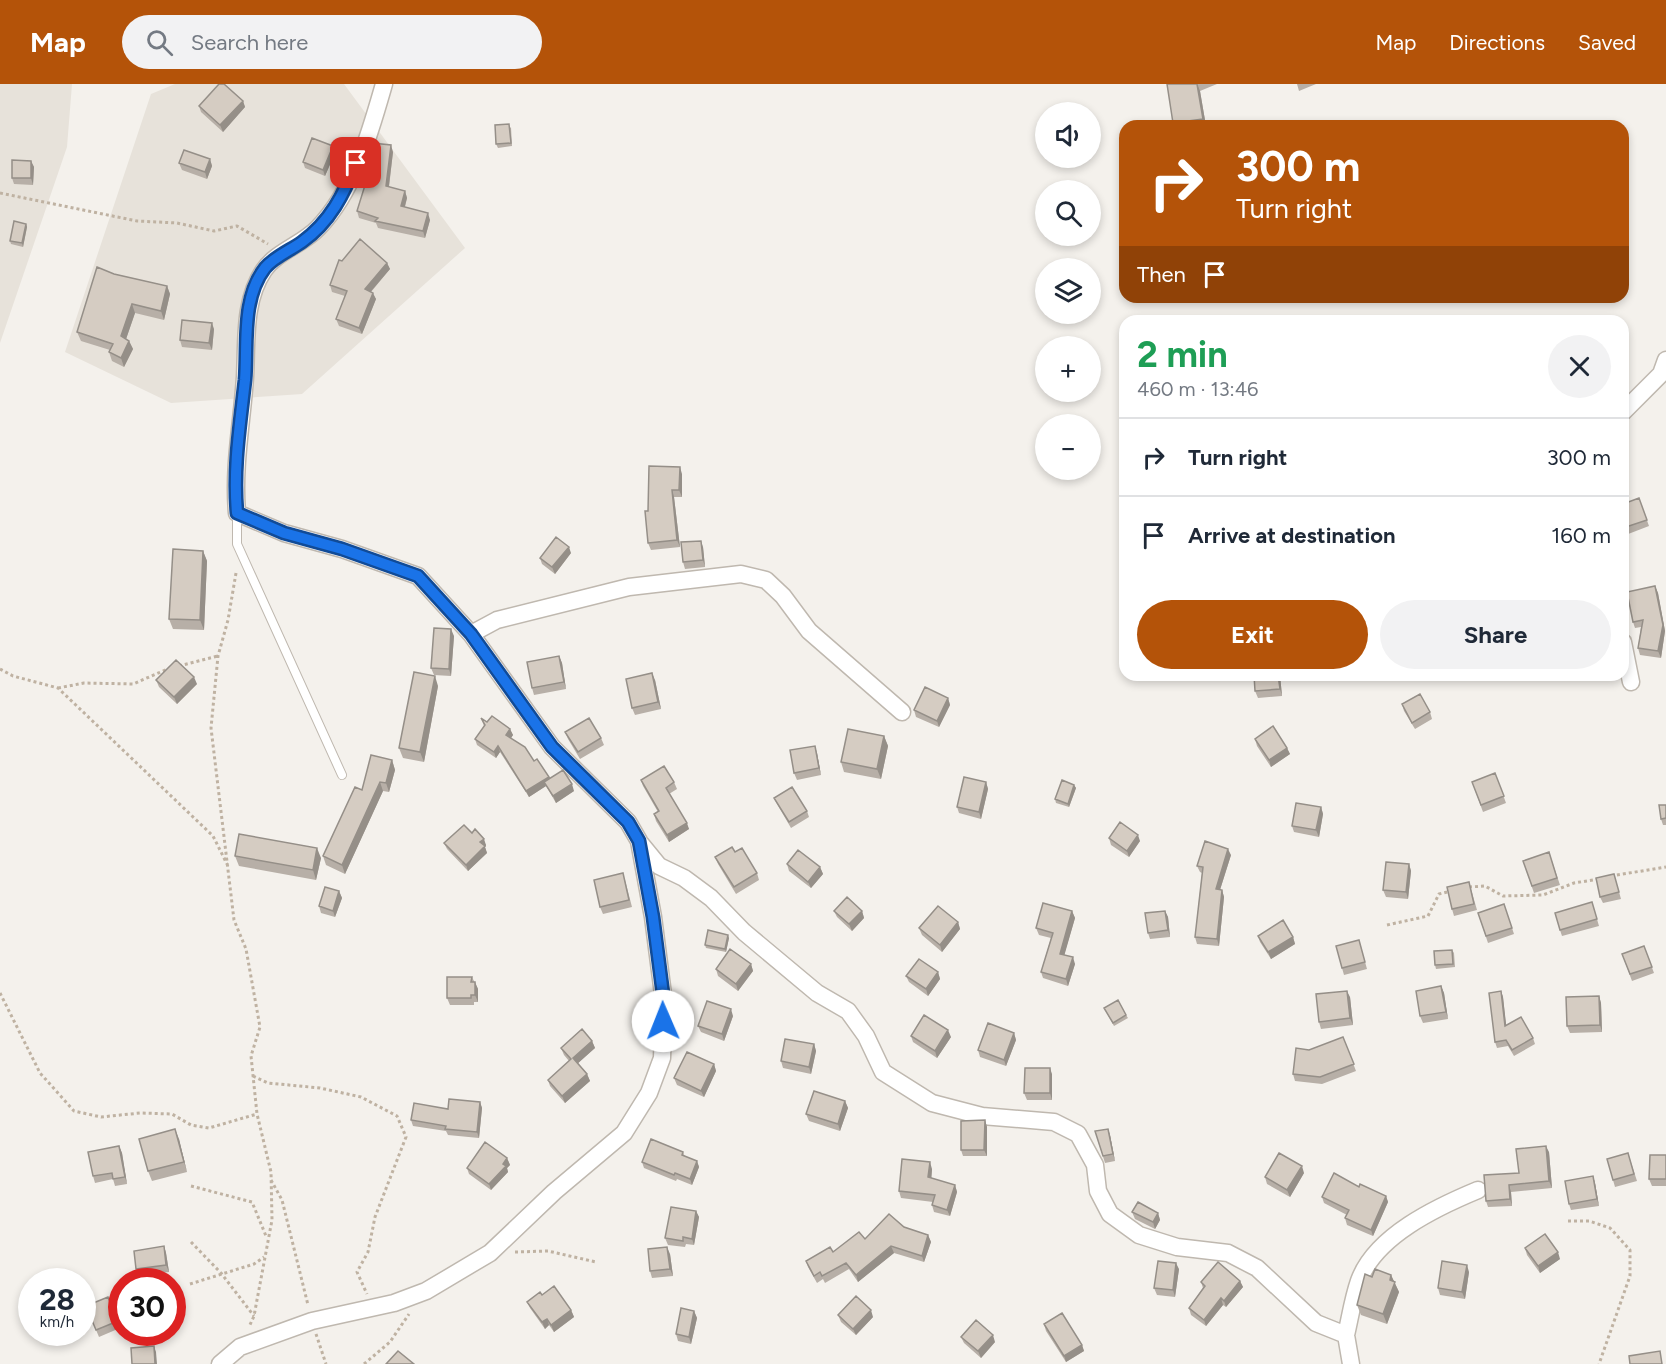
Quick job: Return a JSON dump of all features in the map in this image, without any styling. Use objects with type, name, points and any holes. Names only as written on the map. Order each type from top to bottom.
[{"type":"street","points":[[384,84],[376,112],[343,195],[317,229],[263,270],[247,321],[245,378],[234,481],[237,513],[284,533],[342,549],[418,576],[471,634],[552,747],[628,822],[639,841],[659,866],[684,878],[711,898],[744,932],[817,993],[848,1011],[866,1036],[883,1072],[932,1103],[982,1116],[1054,1122],[1078,1134],[1095,1165],[1098,1191],[1110,1215],[1138,1235],[1177,1247],[1228,1253],[1257,1268],[1316,1323],[1346,1335]]},
{"type":"street","points":[[1629,406],[1661,374],[1666,360]]},
{"type":"street","points":[[471,634],[497,620],[629,587],[741,574],[766,580],[783,596],[809,631],[902,712]]},
{"type":"street","points":[[1629,672],[1631,682]]},
{"type":"street","points":[[219,1364],[240,1347],[312,1321],[373,1307],[426,1291],[490,1253],[554,1192],[624,1133],[649,1093],[662,1058],[664,1002],[653,917],[639,841]]},
{"type":"street","points":[[1351,1364],[1346,1335],[1359,1279],[1375,1255],[1401,1231],[1435,1208],[1478,1190]]},
{"type":"lane","points":[[237,513],[237,544],[342,775]]},
{"type":"path","points":[[0,193],[137,221],[177,223],[214,231],[237,226],[285,253]]},
{"type":"path","points":[[237,544],[236,587],[218,656],[212,728],[234,920],[246,949],[260,1027],[251,1056],[257,1114],[270,1178],[272,1220],[254,1316],[240,1347]]},
{"type":"path","points":[[0,669],[13,676],[58,688],[84,683],[133,684],[166,669],[218,656]]},
{"type":"path","points":[[58,688],[213,836],[228,867]]},
{"type":"path","points":[[1387,925],[1428,916],[1438,894],[1468,887],[1485,886],[1503,896],[1543,895],[1574,883],[1666,867]]},
{"type":"path","points":[[0,993],[40,1073],[74,1111],[100,1117],[140,1113],[172,1114],[191,1125],[209,1128],[257,1114]]},
{"type":"path","points":[[253,1076],[268,1083],[320,1088],[361,1097],[397,1116],[406,1137],[375,1217],[368,1252],[357,1272],[373,1307]]},
{"type":"path","points":[[270,1178],[282,1200],[312,1321],[326,1364]]},
{"type":"path","points":[[192,1186],[252,1202],[267,1237]]},
{"type":"path","points":[[1568,1221],[1589,1221],[1610,1228],[1630,1250],[1630,1276],[1599,1364]]},
{"type":"path","points":[[191,1242],[221,1273],[254,1316]]},
{"type":"path","points":[[490,1253],[504,1250],[548,1251],[596,1262]]},
{"type":"path","points":[[190,1284],[254,1264],[264,1257]]},
{"type":"path","points":[[364,1364],[390,1342],[410,1313]]},
{"type":"shaded area","points":[[0,84],[72,84],[67,147],[0,343]]},
{"type":"shaded area","points":[[175,84],[344,84],[465,248],[302,394],[171,403],[65,352],[151,94]]},
{"type":"building","points":[[219,84],[224,84],[243,101],[220,125],[199,106]]},
{"type":"building","points":[[1167,84],[1197,84],[1203,119],[1173,120]]},
{"type":"building","points":[[509,124],[511,143],[496,144],[495,125]]},
{"type":"building","points":[[312,138],[333,146],[323,170],[303,162]]},
{"type":"building","points":[[372,143],[391,145],[386,186],[405,191],[401,206],[428,213],[423,231],[375,221],[378,218],[357,211],[370,169],[364,169]]},
{"type":"building","points":[[184,150],[210,159],[205,172],[179,163]]},
{"type":"building","points":[[12,160],[31,161],[31,178],[12,178]]},
{"type":"building","points":[[14,221],[26,224],[22,243],[10,241]]},
{"type":"building","points":[[360,239],[387,263],[365,289],[373,293],[359,328],[336,319],[347,291],[330,285],[339,260],[342,261]]},
{"type":"building","points":[[97,267],[114,274],[167,286],[161,311],[132,304],[121,336],[129,341],[121,358],[109,352],[113,344],[77,332]]},
{"type":"building","points":[[182,320],[212,323],[209,343],[180,340]]},
{"type":"building","points":[[649,466],[680,467],[679,490],[672,490],[677,540],[648,543],[645,511],[648,511]]},
{"type":"building","points":[[1639,498],[1647,520],[1629,526],[1629,502]]},
{"type":"building","points":[[556,537],[569,547],[552,567],[540,558]]},
{"type":"building","points":[[701,541],[703,560],[683,562],[681,542]]},
{"type":"building","points":[[173,549],[203,551],[200,620],[169,619]]},
{"type":"building","points":[[1655,586],[1663,625],[1658,651],[1638,648],[1643,620],[1633,622],[1629,592]]},
{"type":"building","points":[[434,628],[451,629],[449,669],[431,668]]},
{"type":"building","points":[[559,656],[564,682],[532,688],[527,662]]},
{"type":"building","points":[[176,660],[194,677],[174,697],[156,680]]},
{"type":"building","points":[[414,672],[435,676],[420,752],[399,748]]},
{"type":"building","points":[[652,673],[658,702],[632,708],[626,679]]},
{"type":"building","points":[[1254,681],[1279,681],[1280,689],[1255,691]]},
{"type":"building","points":[[925,687],[948,698],[937,721],[914,710]]},
{"type":"building","points":[[1420,694],[1430,712],[1412,723],[1402,704]]},
{"type":"building","points":[[492,716],[510,729],[506,735],[525,747],[534,761],[537,759],[549,777],[526,791],[498,746],[494,752],[475,739],[485,725],[481,718],[487,722]]},
{"type":"building","points":[[589,718],[601,738],[578,752],[565,732]]},
{"type":"building","points":[[1273,726],[1287,748],[1269,760],[1255,739]]},
{"type":"building","points":[[848,729],[884,736],[877,769],[841,762]]},
{"type":"building","points":[[815,746],[819,768],[794,773],[790,750]]},
{"type":"building","points":[[371,755],[392,760],[386,783],[380,782],[342,865],[323,856],[355,787],[362,790]]},
{"type":"building","points":[[664,766],[674,782],[666,788],[687,823],[667,835],[654,814],[659,811],[641,780]]},
{"type":"building","points":[[563,770],[572,784],[553,796],[544,782]]},
{"type":"building","points":[[1495,773],[1504,796],[1481,805],[1472,782]]},
{"type":"building","points":[[964,777],[986,782],[979,812],[957,807]]},
{"type":"building","points":[[1062,780],[1074,785],[1068,804],[1055,799]]},
{"type":"building","points":[[792,787],[807,811],[789,822],[774,798]]},
{"type":"building","points":[[1296,803],[1321,807],[1316,830],[1292,826]]},
{"type":"building","points":[[1659,805],[1666,805],[1666,818],[1661,819]]},
{"type":"building","points":[[1120,822],[1138,835],[1127,851],[1109,838]]},
{"type":"building","points":[[464,825],[472,833],[475,829],[484,839],[480,842],[485,846],[466,865],[444,843]]},
{"type":"building","points":[[239,834],[317,848],[313,870],[235,856]]},
{"type":"building","points":[[1205,841],[1228,849],[1216,889],[1222,890],[1217,939],[1195,937],[1203,867],[1197,866]]},
{"type":"building","points":[[732,847],[735,852],[742,848],[757,873],[734,887],[715,857]]},
{"type":"building","points":[[798,850],[820,867],[808,882],[787,864]]},
{"type":"building","points":[[1549,852],[1557,878],[1532,886],[1523,861]]},
{"type":"building","points":[[1386,862],[1409,864],[1406,892],[1383,890]]},
{"type":"building","points":[[623,873],[629,900],[600,907],[594,880]]},
{"type":"building","points":[[1614,874],[1619,892],[1600,897],[1596,878]]},
{"type":"building","points":[[1469,882],[1474,904],[1452,909],[1447,887]]},
{"type":"building","points":[[325,887],[339,891],[333,911],[319,906]]},
{"type":"building","points":[[847,897],[862,911],[849,924],[834,911]]},
{"type":"building","points":[[1592,902],[1597,919],[1560,930],[1555,913]]},
{"type":"building","points":[[1043,903],[1072,911],[1060,954],[1073,957],[1066,979],[1041,972],[1053,933],[1036,928]]},
{"type":"building","points":[[1504,904],[1512,928],[1486,936],[1478,913]]},
{"type":"building","points":[[938,906],[958,922],[940,945],[919,928]]},
{"type":"building","points":[[1165,911],[1168,930],[1148,933],[1145,913]]},
{"type":"building","points":[[1283,920],[1293,937],[1268,952],[1258,936]]},
{"type":"building","points":[[708,930],[728,935],[725,949],[705,945]]},
{"type":"building","points":[[1359,940],[1365,962],[1342,968],[1336,946]]},
{"type":"building","points":[[1644,946],[1652,967],[1630,974],[1622,954]]},
{"type":"building","points":[[730,949],[751,964],[736,984],[716,969]]},
{"type":"building","points":[[1452,950],[1453,964],[1435,965],[1434,951]]},
{"type":"building","points":[[919,959],[938,972],[926,989],[906,976]]},
{"type":"building","points":[[447,977],[472,977],[471,982],[475,982],[475,995],[471,995],[471,998],[447,998]]},
{"type":"building","points":[[1441,986],[1446,1012],[1420,1016],[1416,991]]},
{"type":"building","points":[[1347,991],[1350,1018],[1319,1022],[1316,994]]},
{"type":"building","points":[[1501,991],[1505,1026],[1521,1017],[1533,1038],[1512,1050],[1506,1040],[1495,1042],[1489,993]]},
{"type":"building","points":[[1599,996],[1600,1025],[1567,1026],[1566,997]]},
{"type":"building","points":[[1118,1000],[1126,1015],[1113,1023],[1104,1008]]},
{"type":"building","points":[[707,1001],[731,1009],[722,1034],[698,1026]]},
{"type":"building","points":[[924,1015],[948,1030],[935,1051],[911,1036]]},
{"type":"building","points":[[988,1023],[1014,1033],[1004,1060],[978,1050]]},
{"type":"building","points":[[582,1029],[592,1041],[573,1058],[587,1074],[562,1096],[548,1080],[571,1059],[561,1048]]},
{"type":"building","points":[[1343,1037],[1354,1064],[1320,1077],[1293,1074],[1296,1048],[1309,1050]]},
{"type":"building","points":[[785,1039],[814,1044],[809,1067],[781,1061]]},
{"type":"building","points":[[687,1052],[714,1064],[701,1091],[674,1078]]},
{"type":"building","points":[[1025,1068],[1050,1068],[1050,1093],[1024,1093]]},
{"type":"building","points":[[814,1091],[845,1101],[838,1124],[806,1114]]},
{"type":"building","points":[[449,1099],[480,1102],[477,1132],[445,1129],[446,1126],[411,1120],[414,1103],[448,1109]]},
{"type":"building","points":[[985,1120],[984,1150],[961,1150],[961,1121]]},
{"type":"building","points":[[175,1129],[184,1162],[148,1171],[139,1139]]},
{"type":"building","points":[[1108,1129],[1113,1154],[1103,1156],[1095,1131]]},
{"type":"building","points":[[651,1139],[683,1152],[682,1155],[697,1161],[690,1179],[642,1162]]},
{"type":"building","points":[[485,1142],[507,1158],[503,1164],[506,1166],[489,1184],[467,1168]]},
{"type":"building","points":[[119,1146],[125,1177],[113,1179],[112,1173],[93,1176],[88,1152]]},
{"type":"building","points":[[1546,1146],[1549,1181],[1509,1185],[1510,1199],[1486,1201],[1484,1175],[1519,1173],[1516,1149]]},
{"type":"building","points":[[1279,1153],[1302,1166],[1287,1190],[1265,1177]]},
{"type":"building","points":[[1628,1153],[1634,1174],[1613,1180],[1607,1159]]},
{"type":"building","points":[[1650,1155],[1666,1155],[1666,1179],[1649,1179]]},
{"type":"building","points":[[902,1159],[930,1162],[928,1177],[955,1185],[947,1210],[932,1205],[935,1195],[899,1191]]},
{"type":"building","points":[[1334,1173],[1359,1187],[1360,1184],[1386,1196],[1371,1230],[1345,1218],[1349,1210],[1322,1197]]},
{"type":"building","points":[[1593,1176],[1597,1199],[1569,1204],[1565,1181]]},
{"type":"building","points":[[1138,1202],[1158,1213],[1153,1222],[1132,1212]]},
{"type":"building","points":[[671,1207],[696,1211],[692,1239],[683,1237],[683,1241],[665,1238]]},
{"type":"building","points":[[889,1214],[904,1227],[928,1235],[922,1256],[891,1246],[856,1275],[846,1263],[822,1276],[820,1272],[814,1276],[806,1261],[830,1247],[833,1252],[859,1232],[865,1239]]},
{"type":"building","points":[[1545,1234],[1558,1252],[1538,1266],[1525,1248]]},
{"type":"building","points":[[164,1246],[166,1265],[136,1268],[134,1251]]},
{"type":"building","points":[[667,1247],[670,1269],[650,1271],[648,1249]]},
{"type":"building","points":[[1158,1261],[1176,1263],[1173,1290],[1154,1288]]},
{"type":"building","points":[[1442,1261],[1467,1265],[1462,1292],[1438,1288]]},
{"type":"building","points":[[1218,1262],[1240,1281],[1224,1301],[1221,1298],[1204,1320],[1189,1308],[1205,1286],[1201,1282]]},
{"type":"building","points":[[1375,1269],[1391,1275],[1390,1280],[1395,1282],[1383,1314],[1357,1305],[1365,1274],[1372,1277]]},
{"type":"building","points":[[554,1286],[571,1310],[551,1325],[547,1319],[542,1322],[527,1302],[540,1292],[542,1295]]},
{"type":"building","points":[[856,1296],[871,1310],[853,1329],[838,1315]]},
{"type":"building","points":[[108,1297],[108,1325],[96,1330],[96,1302]]},
{"type":"building","points":[[681,1308],[694,1311],[689,1337],[676,1334]]},
{"type":"building","points":[[1062,1313],[1082,1345],[1064,1356],[1044,1324]]},
{"type":"building","points":[[976,1320],[993,1335],[978,1351],[961,1337]]},
{"type":"building","points":[[154,1346],[155,1364],[132,1364],[131,1348]]},
{"type":"building","points":[[398,1351],[414,1364],[386,1364]]},
{"type":"building","points":[[1660,1351],[1662,1364],[1630,1364],[1629,1356]]},
{"type":"route","points":[[356,163],[343,195],[331,213],[303,241],[263,270],[254,294],[247,321],[245,378],[234,481],[237,513],[284,533],[342,549],[418,576],[471,634],[552,747],[628,822],[639,841],[653,917],[664,1002],[663,1021]]}]
